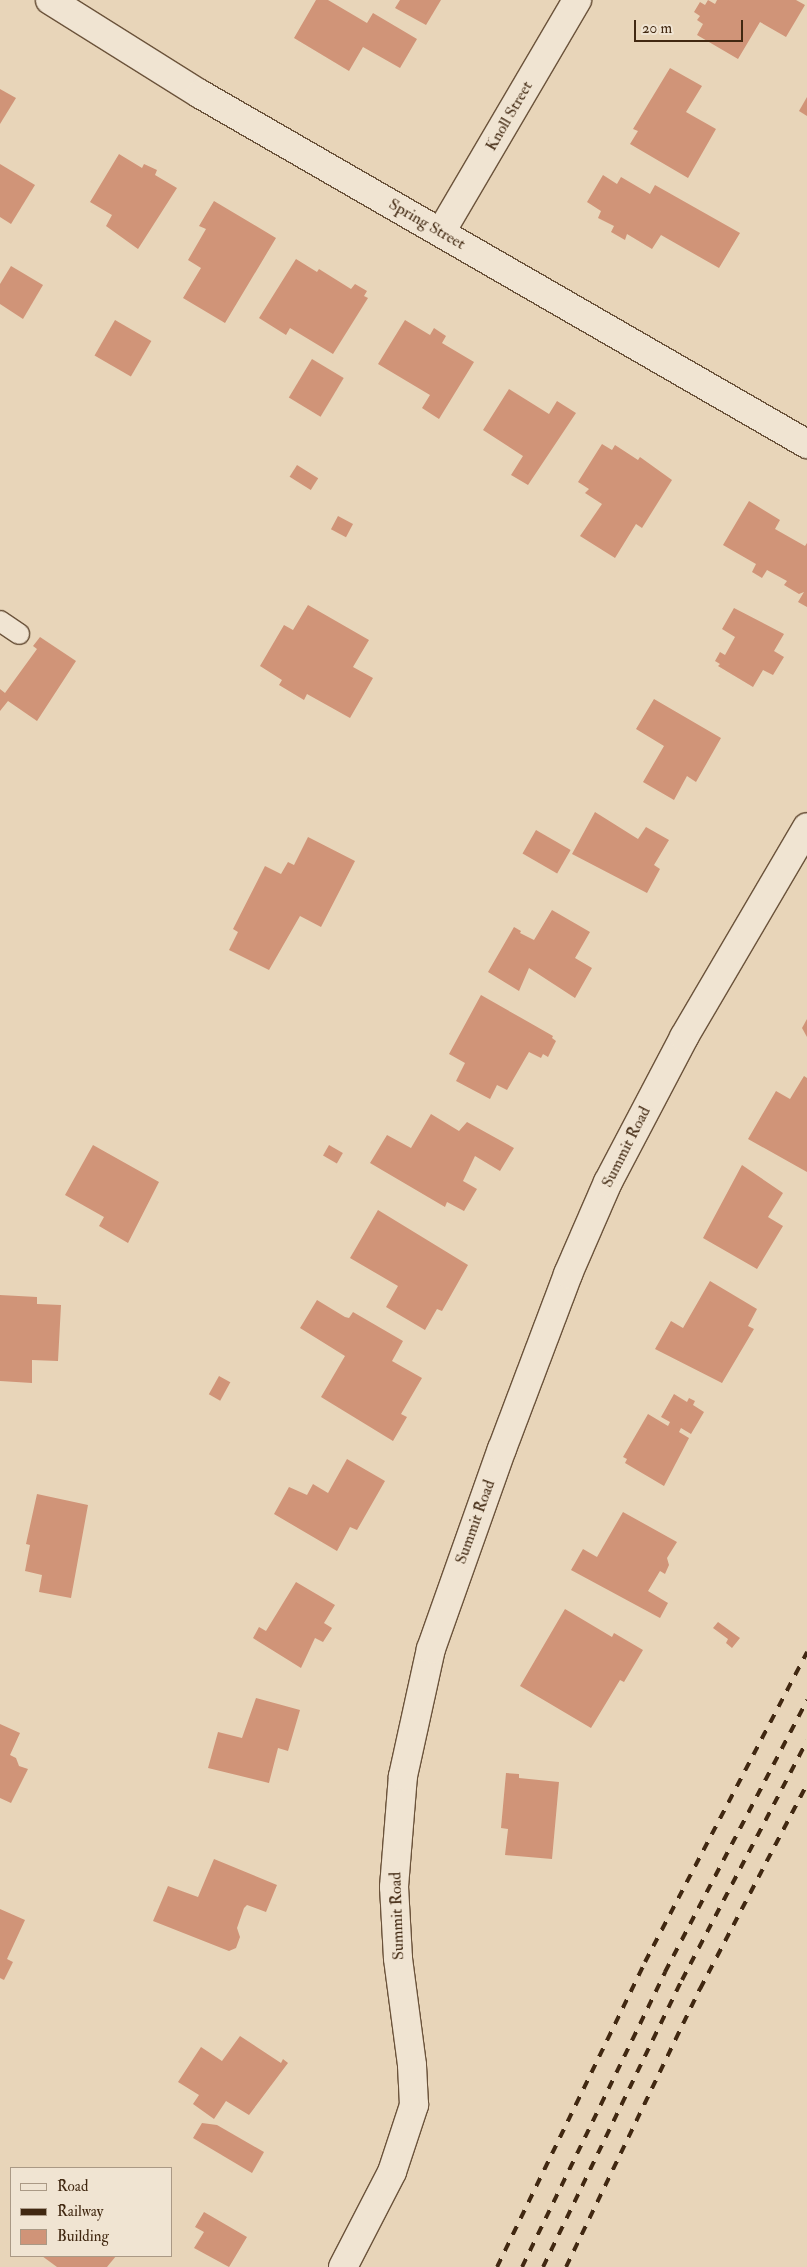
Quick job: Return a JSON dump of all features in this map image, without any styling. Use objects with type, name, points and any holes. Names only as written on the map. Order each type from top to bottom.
[{"type":"street","name":"Spring Street","points":[[50,0],[200,94],[807,444]]},
{"type":"street","name":"Knoll Street","points":[[441,232],[577,0]]},
{"type":"street","name":"Summit Road","points":[[343,2267],[392,2172],[414,2105],[412,2065],[398,1958],[396,1854],[403,1776],[423,1679],[439,1625],[568,1274],[618,1160],[684,1037],[807,827]]},
{"type":"lane","points":[[0,621],[19,634]]},
{"type":"building","points":[[316,0],[328,0],[367,23],[373,13],[417,39],[400,68],[363,47],[349,71],[294,38]]},
{"type":"building","points":[[400,0],[441,0],[426,25],[395,8]]},
{"type":"building","points":[[708,0],[715,4],[717,0],[796,0],[805,5],[786,37],[760,22],[738,59],[697,35],[703,24],[697,20],[700,16],[694,12],[700,2],[705,5]]},
{"type":"building","points":[[670,68],[702,86],[686,112],[716,129],[688,178],[630,144],[638,131],[633,129]]},
{"type":"building","points":[[0,89],[16,98],[0,124]]},
{"type":"building","points":[[807,97],[807,116],[799,111]]},
{"type":"building","points":[[119,154],[142,168],[144,164],[157,170],[155,175],[177,188],[138,249],[106,226],[112,215],[90,202]]},
{"type":"building","points":[[0,164],[35,185],[11,224],[0,217]]},
{"type":"building","points":[[603,175],[617,184],[621,177],[650,194],[655,185],[740,233],[719,268],[661,235],[652,249],[627,234],[625,240],[611,232],[614,226],[598,218],[601,211],[587,202]]},
{"type":"building","points":[[214,201],[276,238],[225,323],[183,298],[201,268],[188,260],[206,229],[199,226]]},
{"type":"building","points":[[296,259],[317,272],[319,269],[351,289],[355,284],[367,291],[364,296],[368,298],[333,354],[290,328],[286,335],[259,318]]},
{"type":"building","points":[[11,266],[43,285],[23,319],[0,304],[0,284]]},
{"type":"building","points":[[115,320],[151,341],[131,377],[94,356]]},
{"type":"building","points":[[405,320],[430,335],[434,328],[446,336],[442,343],[474,362],[439,419],[422,408],[430,395],[378,364]]},
{"type":"building","points":[[312,359],[344,378],[321,417],[289,398]]},
{"type":"building","points":[[509,389],[549,414],[557,401],[576,413],[528,485],[511,475],[523,456],[483,430]]},
{"type":"building","points":[[602,444],[612,450],[615,445],[638,460],[640,457],[672,480],[642,528],[636,524],[615,558],[580,536],[602,504],[585,493],[589,489],[578,482]]},
{"type":"building","points":[[297,465],[318,478],[311,490],[290,477]]},
{"type":"building","points":[[749,501],[780,520],[775,529],[805,546],[807,543],[807,607],[798,602],[804,592],[799,594],[784,585],[787,581],[767,570],[762,578],[752,572],[756,564],[723,545]]},
{"type":"building","points":[[338,516],[353,524],[346,537],[331,529]]},
{"type":"building","points":[[308,605],[369,640],[353,667],[373,678],[350,718],[307,694],[304,700],[279,685],[282,680],[260,666],[284,625],[293,630]]},
{"type":"building","points":[[734,608],[784,634],[774,651],[784,657],[773,675],[763,670],[753,687],[718,666],[720,664],[715,661],[720,652],[725,655],[735,637],[722,629]]},
{"type":"building","points":[[40,637],[76,661],[37,721],[8,701],[0,711],[0,689],[5,693],[37,649],[33,646]]},
{"type":"building","points":[[654,699],[721,738],[696,782],[687,776],[674,800],[643,782],[664,746],[636,729]]},
{"type":"building","points":[[595,812],[638,839],[646,827],[669,840],[654,865],[660,869],[647,893],[572,854]]},
{"type":"building","points":[[536,830],[571,850],[557,873],[522,853]]},
{"type":"building","points":[[308,837],[355,861],[321,927],[300,916],[269,970],[229,950],[238,932],[233,929],[265,866],[281,874],[288,862],[294,865]]},
{"type":"building","points":[[552,910],[590,932],[575,958],[592,968],[575,998],[529,968],[519,991],[488,972],[514,927],[521,931],[520,933],[534,940]]},
{"type":"building","points":[[481,995],[553,1036],[552,1038],[556,1041],[548,1057],[543,1054],[541,1058],[529,1052],[507,1090],[497,1085],[490,1099],[456,1081],[465,1063],[449,1054]]},
{"type":"building","points":[[807,1019],[807,1037],[802,1028]]},
{"type":"building","points":[[804,1076],[807,1078],[807,1172],[748,1139],[776,1091],[790,1099]]},
{"type":"building","points":[[431,1114],[459,1131],[467,1122],[514,1148],[500,1171],[475,1156],[463,1181],[477,1189],[464,1211],[447,1202],[445,1207],[370,1163],[387,1135],[411,1148]]},
{"type":"building","points":[[93,1145],[159,1182],[128,1243],[99,1226],[104,1217],[65,1195]]},
{"type":"building","points":[[329,1145],[343,1153],[337,1163],[323,1155]]},
{"type":"building","points":[[742,1165],[783,1193],[768,1217],[783,1226],[757,1269],[703,1238]]},
{"type":"building","points":[[378,1210],[468,1265],[442,1311],[437,1309],[425,1330],[386,1307],[398,1286],[350,1258]]},
{"type":"building","points":[[710,1281],[757,1309],[748,1326],[754,1329],[722,1383],[655,1349],[671,1321],[683,1328]]},
{"type":"building","points":[[0,1295],[37,1297],[37,1304],[61,1305],[58,1361],[32,1360],[32,1383],[0,1381]]},
{"type":"building","points":[[317,1300],[345,1317],[349,1318],[353,1312],[403,1341],[392,1361],[422,1378],[401,1414],[407,1417],[393,1441],[321,1397],[345,1356],[300,1328]]},
{"type":"building","points":[[219,1376],[230,1382],[220,1401],[209,1394]]},
{"type":"building","points":[[674,1394],[687,1402],[689,1398],[695,1401],[693,1405],[704,1412],[691,1434],[681,1428],[679,1432],[689,1438],[664,1486],[625,1463],[627,1459],[623,1457],[648,1414],[668,1426],[670,1422],[661,1417]]},
{"type":"building","points":[[347,1459],[385,1481],[357,1530],[350,1527],[337,1551],[274,1514],[289,1487],[307,1495],[313,1484],[328,1493]]},
{"type":"building","points":[[37,1494],[88,1505],[71,1598],[39,1592],[42,1575],[25,1571],[30,1545],[26,1544]]},
{"type":"building","points":[[623,1512],[677,1542],[667,1558],[669,1565],[665,1574],[660,1571],[648,1591],[668,1603],[660,1618],[571,1570],[583,1549],[597,1557]]},
{"type":"building","points":[[296,1582],[335,1605],[324,1623],[332,1628],[323,1642],[315,1638],[301,1668],[253,1638],[259,1627],[266,1631]]},
{"type":"building","points":[[565,1609],[612,1637],[614,1633],[643,1650],[624,1682],[620,1680],[591,1728],[520,1686]]},
{"type":"building","points":[[718,1622],[740,1638],[732,1648],[726,1643],[728,1639],[713,1628]]},
{"type":"building","points":[[256,1698],[300,1710],[288,1751],[278,1748],[269,1783],[208,1768],[218,1732],[242,1738]]},
{"type":"building","points":[[0,1724],[20,1733],[10,1755],[16,1758],[19,1766],[28,1769],[11,1803],[0,1798]]},
{"type":"building","points":[[506,1773],[519,1774],[519,1778],[559,1782],[552,1859],[505,1855],[508,1829],[501,1828]]},
{"type":"building","points":[[214,1859],[277,1885],[266,1912],[247,1905],[244,1908],[237,1928],[240,1937],[236,1948],[229,1951],[153,1921],[168,1886],[198,1897]]},
{"type":"building","points":[[0,1909],[25,1920],[7,1959],[13,1962],[4,1980],[0,1978]]},
{"type":"building","points":[[240,2036],[281,2063],[283,2059],[288,2063],[249,2115],[226,2101],[214,2119],[193,2104],[199,2095],[178,2082],[201,2047],[222,2061]]},
{"type":"building","points":[[202,2123],[217,2125],[264,2152],[252,2173],[193,2138]]},
{"type":"building","points":[[204,2212],[247,2237],[229,2267],[194,2248],[204,2232],[195,2227]]},
{"type":"building","points":[[43,2257],[115,2257],[107,2267],[57,2267]]},
{"type":"railway","points":[[497,2267],[645,1962],[807,1652]]},
{"type":"railway","points":[[522,2267],[665,1972],[807,1700]]},
{"type":"railway","points":[[543,2267],[682,1980],[807,1741]]},
{"type":"railway","points":[[566,2267],[700,1989],[807,1784]]}]
